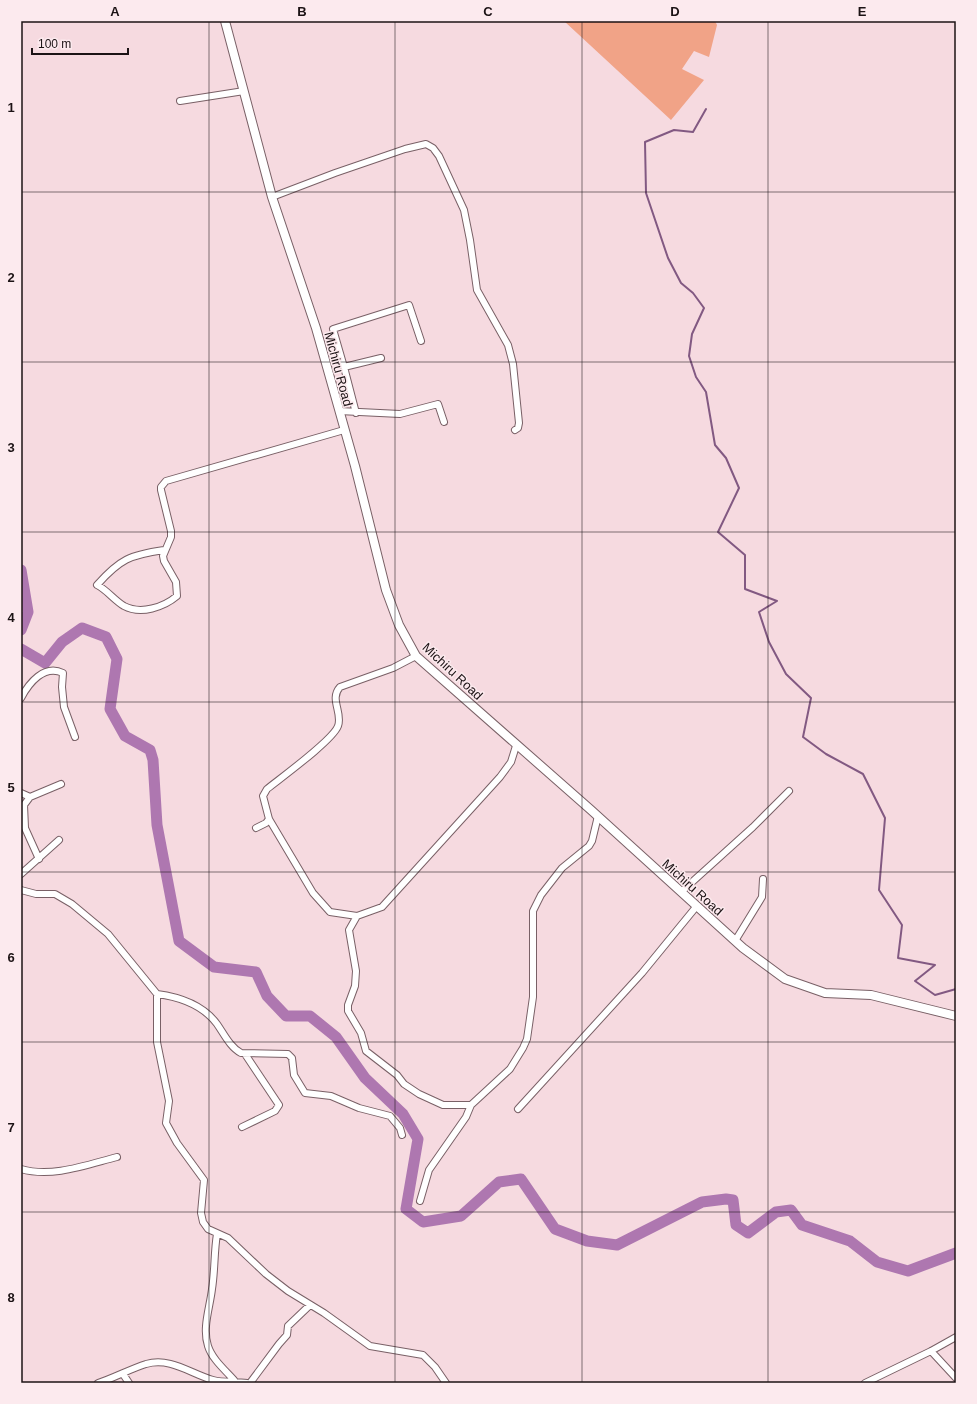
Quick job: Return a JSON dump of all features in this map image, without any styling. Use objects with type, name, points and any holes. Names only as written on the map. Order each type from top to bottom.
[{"type":"street","name":"Michiru Road","points":[[225,21],[272,197],[316,328],[338,412],[355,466],[386,590],[399,625],[416,656],[455,689],[516,746],[598,816],[696,907],[767,967],[793,983],[825,993],[871,995],[956,1016]]},
{"type":"street","points":[[180,100],[244,91]]},
{"type":"street","points":[[272,197],[405,149],[426,144],[433,148],[439,156],[464,210],[477,290],[508,345],[513,364],[519,423],[518,428],[515,430]]},
{"type":"street","points":[[356,413],[333,329],[409,305],[420,341]]},
{"type":"street","points":[[344,367],[381,358]]},
{"type":"street","points":[[338,412],[400,414],[438,404],[444,422]]},
{"type":"street","points":[[164,550],[132,556],[105,576],[97,585],[125,606],[134,609],[143,610],[167,604],[177,596],[177,588],[164,561],[164,550],[171,537],[171,531],[161,490],[161,487],[166,481],[344,430]]},
{"type":"street","points":[[416,656],[393,668],[340,687],[337,691],[336,697],[340,722],[332,736],[264,793],[263,796],[268,819],[313,893],[330,912],[357,916],[382,907],[500,777],[511,762],[516,746]]},
{"type":"street","points":[[21,698],[37,676],[50,672],[63,673],[62,687],[64,707],[75,736]]},
{"type":"street","points":[[39,859],[25,828],[24,805],[30,797],[61,784]]},
{"type":"street","points":[[681,892],[753,827],[789,792]]},
{"type":"street","points":[[21,793],[30,797]]},
{"type":"street","points":[[420,1201],[429,1170],[466,1117],[471,1105],[510,1069],[523,1048],[527,1039],[533,997],[533,911],[541,895],[562,868],[589,846],[592,841],[598,816]]},
{"type":"street","points":[[256,828],[268,819]]},
{"type":"street","points":[[21,874],[60,840]]},
{"type":"street","points":[[735,941],[762,898],[763,879]]},
{"type":"street","points":[[21,890],[36,894],[55,894],[72,904],[104,930],[157,994],[176,998],[203,1009],[217,1023],[237,1051],[245,1054],[288,1054],[292,1058],[294,1075],[305,1093],[331,1096],[359,1108],[390,1116],[400,1128],[402,1134]]},
{"type":"street","points":[[518,1109],[642,973],[696,907]]},
{"type":"street","points":[[357,916],[349,930],[349,941],[356,971],[355,986],[348,1005],[348,1011],[361,1033],[366,1051],[397,1075],[404,1084],[420,1094],[443,1105],[471,1105]]},
{"type":"street","points":[[157,994],[157,1042],[169,1101],[166,1123],[174,1138],[204,1180],[202,1218],[208,1229],[228,1238],[266,1274],[288,1291],[370,1346],[423,1355],[435,1367],[446,1383]]},
{"type":"street","points":[[242,1127],[275,1110],[279,1105],[245,1054]]},
{"type":"street","points":[[21,1169],[29,1171],[59,1171],[117,1157]]},
{"type":"street","points":[[217,1234],[213,1262],[213,1287],[206,1322],[206,1340],[213,1356],[234,1380]]},
{"type":"street","points":[[250,1383],[284,1339],[288,1326],[310,1305]]},
{"type":"street","points":[[865,1383],[931,1352],[956,1337]]},
{"type":"street","points":[[931,1352],[956,1378]]},
{"type":"street","points":[[98,1383],[145,1364],[161,1363],[186,1368],[214,1381],[234,1380],[246,1383]]},
{"type":"street","points":[[123,1374],[129,1383]]},
{"type":"shaded area","points":[[564,21],[715,21],[717,25],[709,57],[694,51],[682,69],[704,80],[671,120]]},
{"type":"waterway","points":[[706,109],[693,132],[674,130],[645,142],[646,193],[668,258],[681,283],[693,293],[704,308],[692,334],[689,356],[696,377],[706,392],[715,445],[726,458],[739,488],[718,532],[745,555],[745,589],[777,601],[759,612],[769,642],[786,674],[811,698],[803,737],[826,754],[863,774],[885,818],[879,890],[902,925],[898,958],[935,965],[915,981],[935,995],[956,989]]},
{"type":"waterway","points":[[21,570],[28,612],[21,630]]},
{"type":"waterway","points":[[21,649],[45,663],[62,642],[82,628],[106,637],[117,659],[110,709],[125,736],[150,750],[153,760],[157,825],[179,941],[214,967],[256,972],[267,996],[286,1016],[310,1016],[336,1037],[365,1078],[403,1114],[418,1139],[406,1209],[423,1222],[461,1216],[499,1182],[521,1179],[555,1229],[587,1241],[617,1245],[702,1202],[726,1199],[733,1200],[736,1225],[748,1233],[776,1212],[791,1210],[802,1225],[850,1241],[877,1262],[908,1271],[956,1253]]}]
